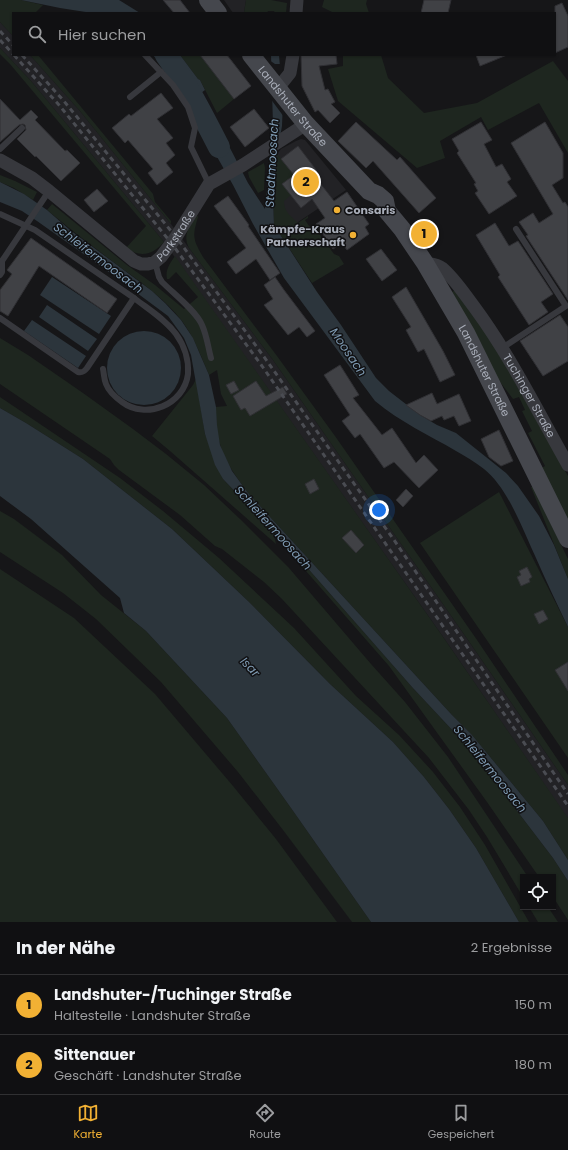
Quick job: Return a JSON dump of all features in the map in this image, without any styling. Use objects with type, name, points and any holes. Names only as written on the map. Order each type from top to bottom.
[{"type":"main road","points":[[208,0],[217,12]]},
{"type":"main road","name":"Landshuter Straße","points":[[252,56],[278,79],[291,104],[306,124],[369,191],[372,201],[378,207],[387,211],[402,229],[425,263],[466,333],[568,539]]},
{"type":"street","points":[[296,12],[297,0]]},
{"type":"street","points":[[278,79],[291,70],[293,56]]},
{"type":"street","name":"Parkstraße","points":[[0,160],[32,178],[134,261],[141,264],[148,264],[155,262],[161,257],[172,244],[208,184],[243,165],[306,124]]},
{"type":"street","name":"Tuchinger Straße","points":[[425,263],[439,266],[453,279],[483,319],[502,348],[568,465]]},
{"type":"lane","points":[[146,56],[173,85],[188,107],[195,128],[191,147],[208,184]]},
{"type":"lane","points":[[130,97],[161,72]]},
{"type":"lane","points":[[0,149],[22,128]]},
{"type":"lane","points":[[0,275],[2,272],[1,262],[49,191]]},
{"type":"lane","points":[[0,214],[35,230],[134,298],[167,323],[176,334],[183,348],[187,361],[188,375],[182,389],[171,402],[157,409],[143,410],[128,407],[113,396],[106,383],[103,369]]},
{"type":"lane","name":"Tuchinger Straße","points":[[502,348],[566,306],[516,229]]},
{"type":"lane","points":[[155,262],[162,282],[194,312],[202,324],[211,358]]},
{"type":"lane","points":[[0,318],[78,372],[81,372],[84,371],[134,298]]},
{"type":"shaded area","points":[[0,0],[21,0],[43,5],[36,12],[12,12],[12,35],[0,22]]},
{"type":"shaded area","points":[[224,0],[246,0],[244,12],[232,12]]},
{"type":"shaded area","points":[[246,0],[271,0],[287,3],[286,12],[244,12]]},
{"type":"shaded area","points":[[324,0],[367,0],[366,4],[369,12],[332,12],[322,7]]},
{"type":"shaded area","points":[[0,22],[12,35],[12,56],[31,56],[80,111],[171,224],[273,360],[568,785],[568,819],[441,634],[164,242],[31,81],[0,48]]},
{"type":"shaded area","points":[[0,48],[31,81],[164,242],[155,250],[146,254],[141,254],[126,248],[146,226],[0,54]]},
{"type":"shaded area","points":[[31,56],[39,56],[153,194],[155,202],[171,221],[171,224],[80,111]]},
{"type":"shaded area","points":[[181,56],[201,56],[234,99],[217,113],[200,80]]},
{"type":"shaded area","points":[[343,56],[381,56],[388,78],[424,113],[477,103],[553,61],[568,81],[568,153],[539,103],[488,130],[481,117],[440,141],[445,158],[417,168],[338,101],[328,69],[343,66]]},
{"type":"shaded area","points":[[301,139],[305,140],[346,190],[280,234],[274,177],[277,154],[281,149]]},
{"type":"shaded area","points":[[277,154],[294,175],[282,184],[291,195],[284,201],[286,211],[298,223],[308,216],[305,220],[309,226],[317,231],[334,254],[339,256],[344,264],[312,283],[274,225],[273,198]]},
{"type":"shaded area","points":[[264,163],[264,190],[258,193],[249,177],[248,172]]},
{"type":"shaded area","points":[[0,175],[37,192],[33,200],[14,188],[0,182]]},
{"type":"shaded area","points":[[52,204],[184,309],[198,297],[176,272],[169,279],[167,279],[167,270],[175,256],[441,634],[568,818],[568,860],[543,821],[472,735],[248,493],[240,482],[225,457],[218,435],[216,407],[227,406],[221,394],[217,370],[209,375],[194,340],[182,321],[153,292],[47,210]]},
{"type":"shaded area","points":[[197,215],[198,217],[194,238],[203,257],[335,436],[475,637],[568,775],[568,785],[273,360],[189,248],[186,239],[188,231]]},
{"type":"shaded area","points":[[456,289],[497,350],[568,476],[568,525],[540,469],[545,466],[528,433],[532,431],[522,411],[525,410],[519,397],[513,399],[494,374],[452,292]]},
{"type":"shaded area","points":[[0,338],[28,355],[133,429],[204,485],[240,519],[289,568],[405,702],[448,757],[526,874],[520,874],[520,892],[469,810],[429,758],[282,599],[264,582],[222,549],[215,546],[180,515],[119,470],[110,459],[0,384]]},
{"type":"shaded area","points":[[196,379],[205,434],[223,479],[273,531],[276,544],[152,436],[193,385]]},
{"type":"shaded area","points":[[0,397],[120,478],[163,511],[219,558],[294,628],[356,696],[399,735],[433,772],[460,807],[485,845],[520,906],[520,910],[522,910],[529,922],[519,922],[476,848],[449,809],[424,777],[393,742],[330,684],[248,601],[172,529],[83,459],[0,408]]},
{"type":"shaded area","points":[[531,487],[533,487],[568,559],[568,579]]},
{"type":"shaded area","points":[[499,492],[568,627],[568,758],[420,543]]},
{"type":"shaded area","points":[[0,511],[14,519],[62,555],[101,595],[146,631],[227,718],[371,922],[352,922],[238,772],[161,682],[96,619],[63,593],[0,552]]},
{"type":"shaded area","points":[[297,556],[412,687],[469,748],[553,858],[568,881],[568,920],[556,902],[556,874],[537,874],[389,666],[299,563]]},
{"type":"shaded area","points":[[0,569],[74,618],[155,694],[276,839],[337,922],[0,922]]},
{"type":"shaded area","points":[[531,910],[550,910],[558,922],[538,922]]},
{"type":"water","points":[[21,0],[119,0],[138,12],[86,12]]},
{"type":"water","points":[[154,56],[181,56],[200,80],[205,90],[201,93],[204,101],[191,108]]},
{"type":"water","name":"Stadtmoosach","points":[[271,56],[279,56],[283,101],[282,126],[277,154],[273,198],[274,225],[317,292],[376,378],[389,391],[420,415],[437,425],[456,433],[506,473],[518,486],[539,516],[554,545],[568,579],[568,627],[508,498],[493,477],[477,464],[404,422],[375,401],[284,278],[199,125],[214,117],[248,183],[265,209],[273,126]]},
{"type":"water","name":"Schleifermoosach","points":[[0,182],[24,194],[47,210],[70,230],[152,291],[181,320],[193,338],[209,375],[216,407],[220,445],[232,471],[248,493],[472,735],[543,821],[568,860],[568,881],[553,858],[469,748],[412,687],[297,556],[223,479],[215,465],[205,434],[191,355],[184,338],[168,316],[37,221],[22,211],[0,202]]},
{"type":"water","points":[[52,277],[111,316],[99,334],[40,295]]},
{"type":"water","points":[[47,305],[97,339],[88,351],[39,317]]},
{"type":"water","points":[[32,320],[86,356],[78,368],[24,331]]},
{"type":"water","points":[[144,331],[158,334],[170,342],[178,354],[181,368],[178,382],[170,394],[158,402],[144,405],[130,402],[118,394],[110,382],[107,368],[110,354],[118,342],[130,334]]},
{"type":"water","name":"Isar","points":[[0,408],[83,459],[172,529],[248,601],[330,684],[393,742],[424,777],[449,809],[476,848],[519,922],[371,922],[227,718],[146,631],[124,613],[120,598],[31,519],[0,496]]},
{"type":"pier","points":[[269,60],[275,64],[280,64],[282,62],[285,101],[284,117],[270,98]]},
{"type":"building","points":[[163,0],[180,0],[189,12],[173,12]]},
{"type":"building","points":[[424,0],[451,0],[448,12],[421,12]]},
{"type":"building","points":[[562,3],[568,16],[568,47],[556,53],[556,12],[555,6]]},
{"type":"building","points":[[201,56],[228,56],[251,86],[234,99]]},
{"type":"building","points":[[301,56],[336,56],[337,64],[319,66],[325,90],[328,89],[335,102],[331,104],[340,113],[330,123],[318,110],[315,112],[302,86]]},
{"type":"building","points":[[476,56],[505,56],[480,66]]},
{"type":"building","points":[[161,93],[173,108],[157,119],[173,138],[166,143],[175,155],[166,163],[173,172],[157,185],[148,173],[153,169],[128,140],[125,143],[112,128],[129,114],[131,116]]},
{"type":"building","points":[[0,99],[20,120],[31,110],[38,117],[35,120],[65,151],[67,150],[80,163],[61,181],[17,139],[26,130],[25,125],[23,124],[19,125],[0,142]]},
{"type":"building","points":[[254,109],[269,128],[245,147],[230,127]]},
{"type":"building","points":[[356,122],[397,160],[400,157],[436,198],[419,213],[373,161],[366,168],[338,141]]},
{"type":"building","points":[[481,122],[492,140],[484,144],[496,167],[502,164],[511,179],[507,182],[517,196],[489,214],[475,193],[478,191],[474,184],[476,183],[457,153],[459,151],[452,139]]},
{"type":"building","points":[[545,122],[563,153],[563,178],[552,185],[563,203],[565,202],[568,207],[568,300],[526,236],[528,235],[519,222],[533,213],[539,223],[553,214],[511,143]]},
{"type":"building","points":[[298,146],[317,171],[313,174],[334,201],[347,192],[369,224],[365,227],[369,234],[347,250],[342,243],[333,249],[316,224],[325,218],[312,199],[301,208],[282,184],[294,175],[281,159]]},
{"type":"building","points":[[97,189],[108,201],[94,212],[84,200]]},
{"type":"building","points":[[228,196],[280,273],[270,280],[256,259],[236,274],[227,262],[246,248],[214,206]]},
{"type":"building","points":[[495,223],[509,246],[518,241],[553,294],[541,302],[548,312],[529,325],[498,277],[500,275],[476,235]]},
{"type":"building","points":[[31,238],[117,299],[107,313],[39,266],[8,316],[0,311],[0,290],[12,274],[7,270]]},
{"type":"building","points":[[381,249],[397,270],[382,281],[366,259]]},
{"type":"building","points":[[275,277],[315,331],[307,337],[299,327],[288,335],[264,305],[273,299],[264,285]]},
{"type":"building","points":[[406,287],[455,375],[440,382],[424,349],[418,352],[406,330],[411,327],[392,297]]},
{"type":"building","points":[[560,315],[568,327],[568,361],[543,376],[520,341]]},
{"type":"building","points":[[340,365],[359,395],[353,398],[382,435],[392,428],[416,463],[424,455],[438,470],[419,488],[394,462],[384,468],[360,434],[355,438],[342,421],[350,415],[324,375]]},
{"type":"building","points":[[234,381],[239,390],[231,394],[226,385]]},
{"type":"building","points":[[256,381],[266,396],[283,387],[287,394],[250,416],[245,408],[241,410],[233,396]]},
{"type":"building","points":[[432,393],[437,404],[459,394],[471,421],[459,426],[454,416],[444,420],[442,416],[431,421],[406,405]]},
{"type":"building","points":[[499,430],[513,461],[501,466],[489,457],[481,439]]},
{"type":"building","points":[[314,479],[319,489],[310,494],[305,484]]},
{"type":"building","points":[[406,489],[413,496],[403,507],[396,500]]},
{"type":"building","points":[[351,530],[364,545],[356,553],[342,538]]},
{"type":"building","points":[[527,567],[532,577],[529,579],[530,582],[521,586],[517,577],[521,575],[519,571]]},
{"type":"building","points":[[543,610],[548,619],[539,624],[534,614]]},
{"type":"building","points":[[568,662],[568,691],[555,670]]},
{"type":"waterway","name":"Moosach","points":[[167,56],[188,89],[219,147]]},
{"type":"railway","points":[[0,31],[12,44]]},
{"type":"railway","points":[[0,40],[12,53]]},
{"type":"railway","points":[[15,56],[59,105],[172,244],[262,366],[568,806]]},
{"type":"railway","points":[[23,56],[63,100],[176,237],[267,361],[394,540],[568,794]]},
{"type":"place","name":"Sittenauer","points":[[306,182]]},
{"type":"place","name":"Consaris","points":[[337,210]]},
{"type":"place","name":"Landshuter-/Tuchinger Straße","points":[[424,234]]},
{"type":"place","name":"Kämpfe-Kraus Partnerschaft","points":[[353,235]]}]
